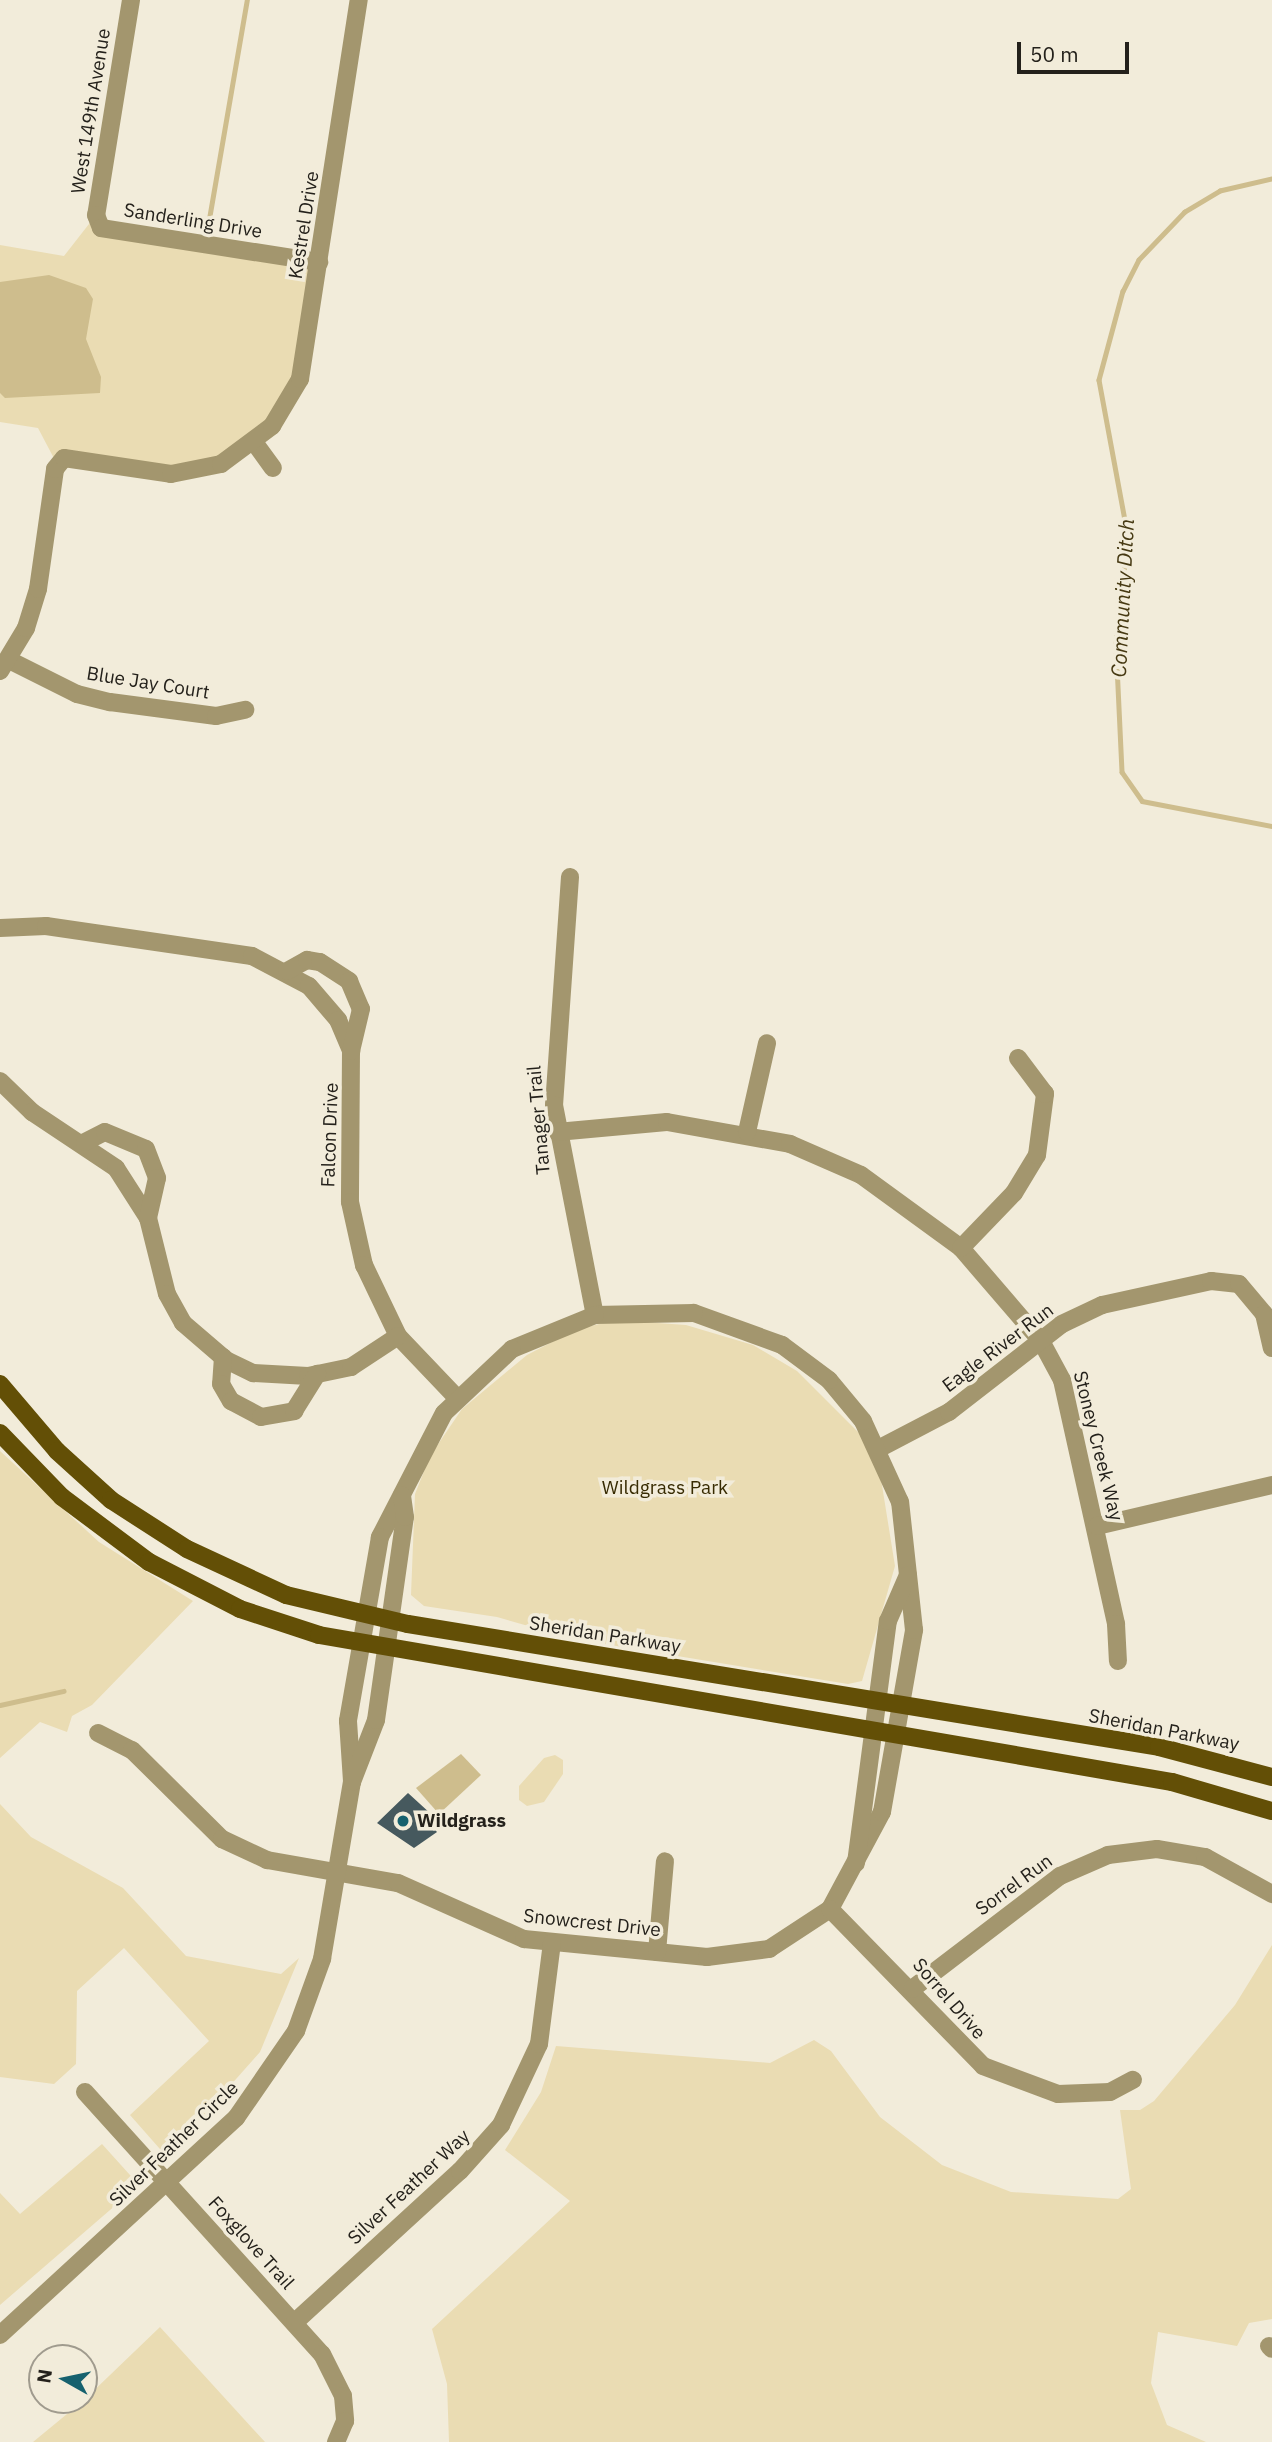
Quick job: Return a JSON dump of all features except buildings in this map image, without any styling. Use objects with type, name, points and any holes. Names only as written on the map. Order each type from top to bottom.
[{"type":"main road","name":"Sheridan Parkway","points":[[0,1384],[77,1470],[163,1535],[261,1585],[366,1616],[1159,1747],[1272,1777]]},
{"type":"main road","points":[[0,1433],[62,1497],[173,1576],[273,1622],[361,1646],[1172,1782],[1272,1811]]},
{"type":"street","name":"West 149th Avenue","points":[[101,228],[96,215],[131,0]]},
{"type":"street","name":"Kestrel Drive","points":[[5,665],[38,589],[55,469],[64,458],[171,474],[198,472],[254,442],[300,379],[359,0]]},
{"type":"street","name":"Sanderling Drive","points":[[101,228],[319,262]]},
{"type":"street","points":[[254,442],[273,468]]},
{"type":"street","name":"Blue Jay Court","points":[[5,665],[77,694],[110,702],[216,716],[245,710]]},
{"type":"street","name":"Tanager Trail","points":[[570,877],[553,1060],[557,1132],[595,1315]]},
{"type":"street","name":"Falcon Drive","points":[[0,929],[46,926],[252,956],[287,971],[338,1020],[351,1051]]},
{"type":"street","name":"Falcon Drive","points":[[287,971],[307,960],[349,981],[361,1009],[351,1051],[350,1202],[365,1265],[398,1336],[457,1398]]},
{"type":"street","points":[[747,1132],[767,1043]]},
{"type":"street","points":[[961,1248],[1014,1193],[1037,1155],[1045,1094],[1018,1058]]},
{"type":"street","points":[[0,1081],[32,1112],[85,1142],[116,1168],[148,1217],[167,1294],[183,1323],[222,1357],[253,1373],[317,1374],[351,1367],[398,1336]]},
{"type":"street","name":"Stoney Creek Way","points":[[557,1132],[667,1122],[747,1132],[861,1175],[961,1248],[1041,1340],[1062,1380],[1097,1526],[1118,1661]]},
{"type":"street","points":[[85,1142],[105,1132],[146,1149],[157,1178],[148,1217]]},
{"type":"street","name":"Eagle River Run","points":[[880,1448],[976,1394],[1041,1340],[1102,1305],[1225,1282],[1239,1284],[1257,1301],[1272,1348]]},
{"type":"street","name":"Snowcrest Drive","points":[[98,1733],[132,1750],[222,1839],[267,1860],[398,1883],[501,1933],[552,1942],[657,1952],[746,1955],[792,1939],[831,1909],[855,1872],[882,1812],[914,1630],[900,1502],[880,1448],[829,1380],[758,1332],[667,1310],[595,1315]]},
{"type":"street","name":"Silver Feather Circle","points":[[352,1782],[348,1721],[380,1536],[402,1495],[420,1452],[457,1398],[512,1349],[595,1315]]},
{"type":"street","points":[[222,1357],[221,1384],[231,1401],[261,1417],[294,1411],[317,1374]]},
{"type":"street","points":[[1097,1526],[1272,1485]]},
{"type":"street","name":"Silver Feather Circle","points":[[0,2335],[236,2118],[279,2062],[310,1998],[337,1872],[352,1782],[376,1720],[405,1517],[402,1495]]},
{"type":"street","name":"Snowcrest Drive","points":[[855,1872],[870,1732],[888,1621],[908,1575]]},
{"type":"street","name":"Sorrel Run","points":[[912,1989],[1060,1875],[1108,1855],[1157,1849],[1205,1857],[1272,1894]]},
{"type":"street","points":[[657,1952],[665,1861]]},
{"type":"street","name":"Sorrel Drive","points":[[831,1909],[912,1989],[961,2049],[1005,2078],[1085,2095],[1110,2092],[1133,2080]]},
{"type":"street","name":"Silver Feather Way","points":[[295,2322],[460,2171],[500,2125],[539,2044],[552,1942]]},
{"type":"street","name":"Foxglove Trail","points":[[85,2092],[322,2354],[343,2396],[345,2421],[336,2442]]},
{"type":"green space","points":[[96,215],[101,228],[319,262],[287,404],[198,472],[58,466],[38,428],[0,422],[0,245],[64,256]]},
{"type":"green space","name":"Wildgrass Park","points":[[615,1320],[686,1325],[753,1345],[797,1371],[860,1434],[880,1473],[895,1566],[862,1681],[848,1684],[574,1639],[497,1617],[424,1606],[411,1595],[415,1494],[430,1456],[462,1409],[527,1355],[575,1330]]},
{"type":"green space","points":[[0,1451],[99,1542],[193,1601],[92,1705],[72,1716],[67,1732],[40,1722],[0,1758]]},
{"type":"green space","points":[[555,1755],[563,1760],[563,1774],[544,1802],[527,1806],[519,1800],[519,1786],[544,1758]]},
{"type":"green space","points":[[0,1804],[31,1837],[123,1888],[186,1956],[281,1974],[299,1958],[260,2052],[167,2157],[130,2115],[209,2041],[124,1948],[77,1991],[76,2064],[54,2084],[0,2077]]},
{"type":"green space","points":[[1272,1945],[1272,2319],[1249,2323],[1237,2346],[1158,2332],[1151,2383],[1167,2425],[1206,2442],[449,2442],[447,2384],[432,2329],[570,2201],[505,2150],[541,2092],[556,2046],[770,2063],[814,2040],[831,2051],[880,2117],[942,2165],[1011,2192],[1118,2199],[1131,2189],[1120,2110],[1140,2110],[1154,2101],[1235,2005]]},
{"type":"green space","points":[[102,2144],[139,2185],[0,2305],[0,2193],[20,2214]]},
{"type":"green space","points":[[160,2327],[265,2442],[33,2442],[67,2414],[98,2414],[98,2387]]},
{"type":"shaded area","points":[[49,275],[86,288],[93,299],[86,339],[101,377],[100,393],[5,398],[0,393],[0,282]]},
{"type":"shaded area","points":[[461,1754],[481,1775],[439,1814],[416,1788]]},
{"type":"waterway","points":[[209,219],[247,0]]},
{"type":"waterway","name":"Community Ditch","points":[[1272,179],[1220,191],[1185,212],[1139,260],[1123,291],[1099,380],[1128,536],[1116,644],[1122,772],[1142,801],[1272,826]]},
{"type":"waterway","points":[[0,1705],[63,1691]]},
{"type":"place","name":"Wildgrass","points":[[403,1821]]}]
